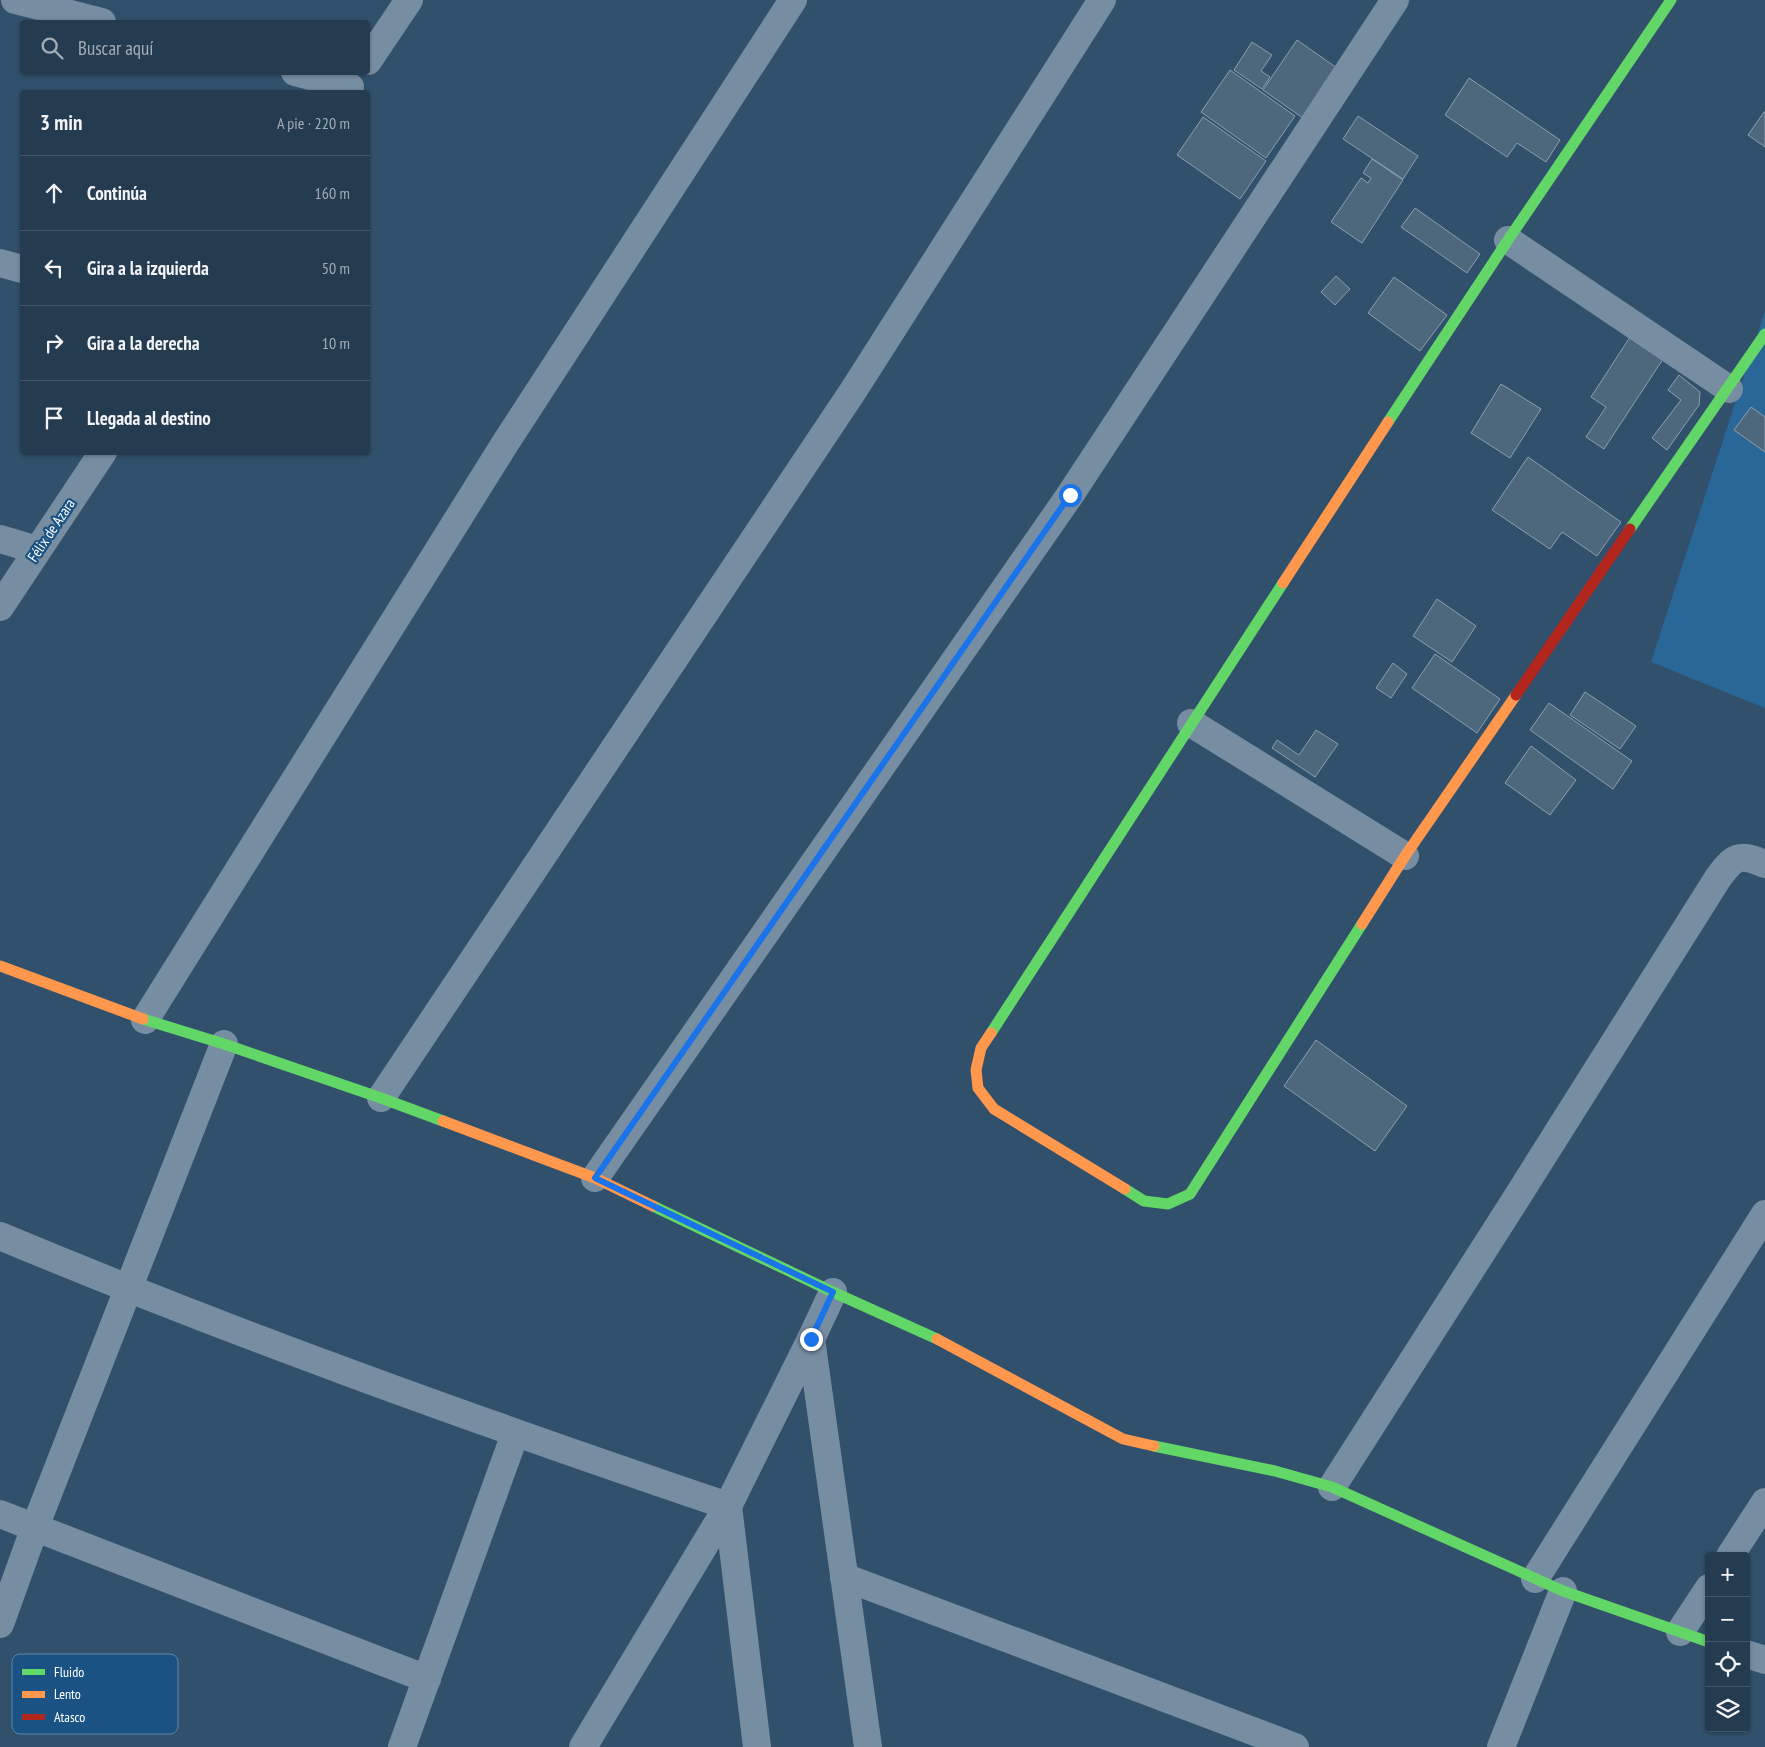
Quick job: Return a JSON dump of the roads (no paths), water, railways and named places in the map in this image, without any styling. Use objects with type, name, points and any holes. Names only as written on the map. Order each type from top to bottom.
[{"type":"street","points":[[15,0],[94,20]]},
{"type":"street","points":[[370,58],[409,0]]},
{"type":"street","points":[[145,1020],[506,442],[793,0]]},
{"type":"street","points":[[381,1098],[847,399],[1102,0]]},
{"type":"street","points":[[595,1178],[1070,495],[1396,0]]},
{"type":"street","points":[[1671,0],[1508,240],[1191,723],[981,1048],[976,1070],[978,1088],[994,1109],[1144,1201],[1168,1204],[1190,1194],[1406,856],[1729,389],[1765,334]]},
{"type":"street","points":[[309,75],[352,84]]},
{"type":"street","points":[[1508,240],[1729,389]]},
{"type":"street","points":[[0,263],[20,268]]},
{"type":"street","name":"Félix de Azara","points":[[0,608],[101,455]]},
{"type":"street","points":[[0,539],[37,550]]},
{"type":"street","points":[[1191,723],[1406,856]]},
{"type":"street","points":[[1332,1487],[1520,1194],[1718,878],[1730,862],[1741,857],[1765,864]]},
{"type":"street","points":[[0,966],[145,1020],[224,1044],[381,1098],[595,1178],[833,1292],[944,1342],[1123,1439],[1275,1471],[1332,1487],[1563,1592],[1705,1641]]},
{"type":"street","points":[[0,1624],[35,1527],[224,1044]]},
{"type":"street","points":[[1534,1578],[1765,1214]]},
{"type":"street","points":[[0,1236],[128,1289],[515,1434],[728,1506]]},
{"type":"street","points":[[583,1747],[728,1506],[833,1292]]},
{"type":"street","points":[[811,1339],[868,1747]]},
{"type":"street","points":[[402,1747],[515,1434]]},
{"type":"street","points":[[1733,1552],[1765,1502]]},
{"type":"street","points":[[728,1506],[756,1747]]},
{"type":"street","points":[[0,1514],[427,1679]]},
{"type":"street","points":[[844,1577],[1295,1747]]},
{"type":"street","points":[[1501,1747],[1563,1592]]},
{"type":"street","points":[[1680,1632],[1705,1594]]},
{"type":"street","points":[[1750,1655],[1765,1660]]}]
